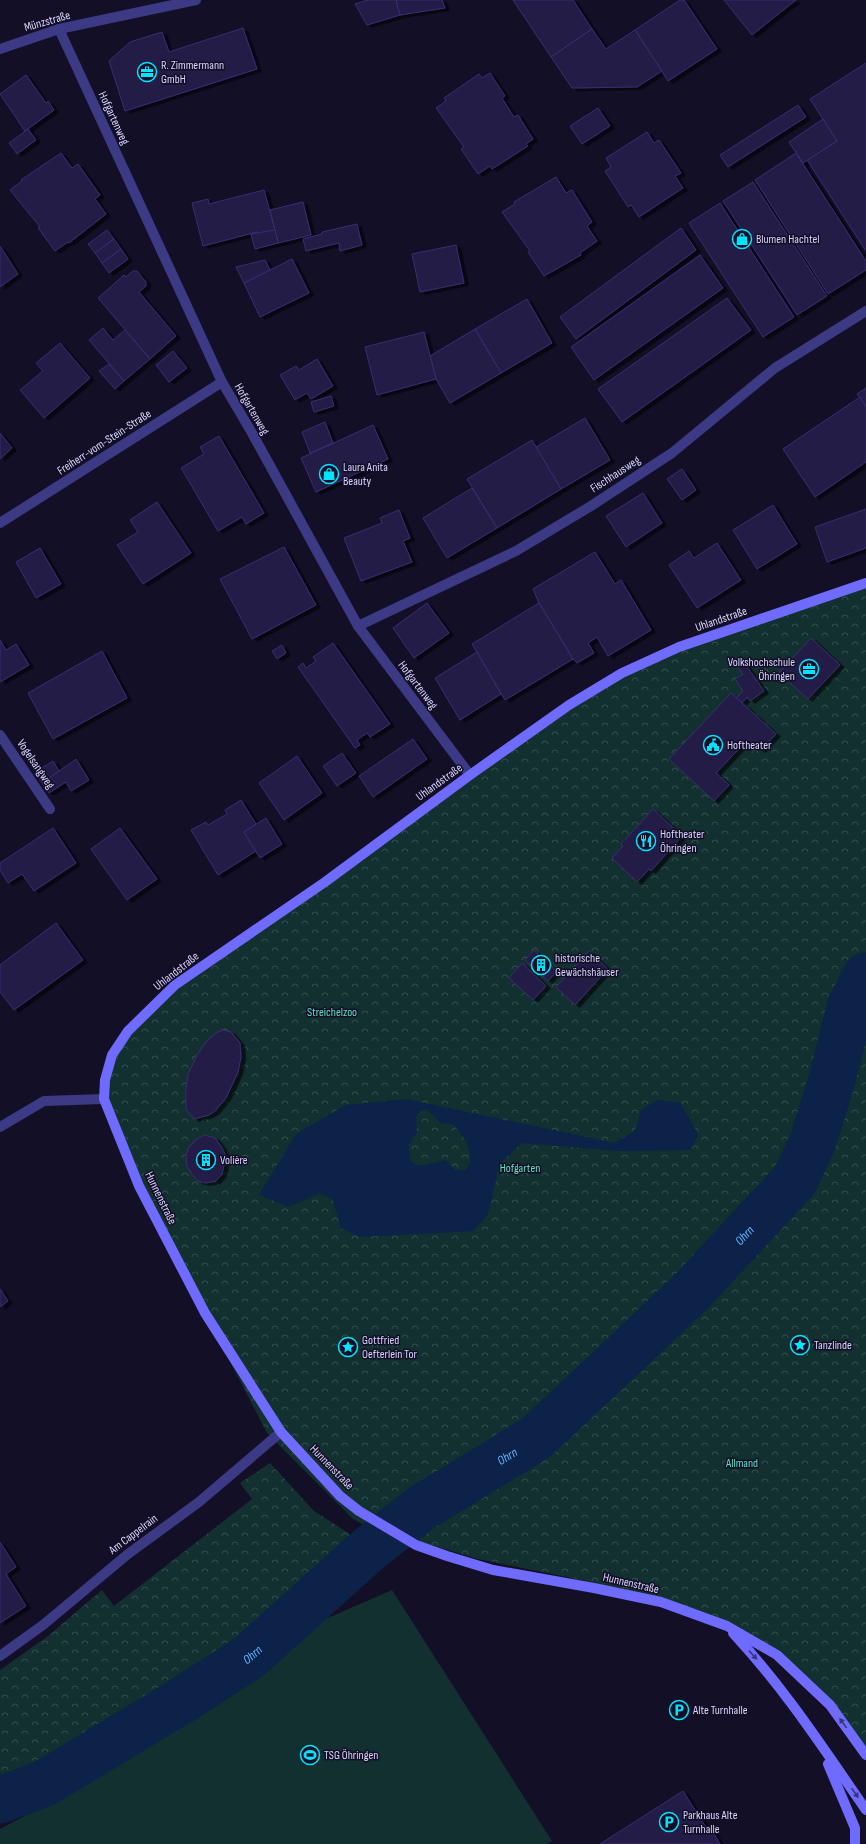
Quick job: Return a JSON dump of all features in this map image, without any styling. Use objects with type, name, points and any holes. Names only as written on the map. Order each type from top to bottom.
[{"type":"main road","name":"Uhlandstraße","points":[[104,1099],[105,1080],[112,1054],[128,1031],[175,985],[325,882],[470,775],[569,705],[622,673],[679,647],[866,583]]},
{"type":"main road","name":"Hunnenstraße","points":[[104,1099],[139,1186],[205,1313],[281,1432],[340,1496],[359,1511],[416,1545],[447,1556],[493,1570],[594,1588],[661,1602],[727,1626],[777,1655],[830,1705],[866,1755]]},
{"type":"main road","name":"Hunnenstraße","points":[[727,1626],[763,1666],[805,1720],[817,1740],[866,1810]]},
{"type":"main road","points":[[817,1740],[855,1828],[855,1844]]},
{"type":"street","name":"Münzstraße","points":[[0,49],[59,29],[196,0]]},
{"type":"street","name":"Hofgartenweg","points":[[59,29],[222,382],[358,626],[470,775]]},
{"type":"street","name":"Fischhausweg","points":[[358,626],[516,551],[591,506],[672,453],[775,368],[866,311]]},
{"type":"street","name":"Freiherr-vom-Stein-Straße","points":[[0,523],[222,382]]},
{"type":"street","name":"Vogelsangweg","points":[[0,734],[50,809]]},
{"type":"street","points":[[0,1127],[44,1101],[104,1099]]},
{"type":"street","name":"Am Cappelrain","points":[[0,1656],[43,1625],[128,1554],[199,1502],[281,1432]]},
{"type":"green space","name":"Hofgarten","points":[[866,583],[866,1755],[830,1705],[777,1655],[727,1626],[596,1583],[478,1559],[365,1525],[353,1519],[267,1433],[139,1186],[104,1099],[112,1055],[175,985],[622,673]]},
{"type":"green space","points":[[270,1463],[314,1511],[367,1545],[172,1698],[43,1775],[0,1790],[0,1670],[48,1636],[102,1590],[114,1606],[252,1499],[240,1483]]},
{"type":"green space","name":"TSG Öhringen","points":[[392,1590],[552,1841],[547,1844],[0,1844],[0,1829],[58,1798],[188,1713],[314,1624]]},
{"type":"water","points":[[406,1099],[614,1143],[635,1131],[641,1110],[658,1100],[680,1103],[698,1134],[691,1150],[620,1151],[522,1143],[500,1163],[488,1214],[473,1231],[359,1237],[341,1228],[333,1200],[320,1193],[289,1207],[259,1195],[296,1134],[346,1105]],"holes":[[[427,1109],[441,1123],[453,1124],[467,1142],[471,1161],[466,1170],[455,1170],[446,1160],[421,1166],[411,1162],[409,1146],[411,1140],[417,1133],[416,1117],[420,1111]]]},
{"type":"building","points":[[368,0],[396,0],[400,15],[367,25],[355,4]]},
{"type":"building","points":[[396,0],[442,0],[445,8],[400,15]]},
{"type":"building","points":[[513,0],[573,0],[592,29],[551,57]]},
{"type":"building","points":[[680,0],[684,0],[717,49],[668,81],[635,30]]},
{"type":"building","points":[[724,0],[796,0],[752,35]]},
{"type":"building","points":[[243,28],[257,69],[125,111],[109,61],[130,42],[162,32],[169,52]]},
{"type":"building","points":[[592,29],[606,49],[635,30],[662,71],[637,87],[572,88],[551,57]]},
{"type":"building","points":[[866,63],[866,251],[807,160],[837,141],[810,99]]},
{"type":"building","points":[[490,73],[505,96],[502,98],[514,117],[518,115],[533,139],[526,144],[528,146],[492,169],[490,166],[478,174],[461,149],[464,147],[436,108],[446,101],[444,98],[479,74],[482,78]]},
{"type":"building","points":[[26,75],[46,103],[48,101],[54,110],[25,131],[0,94]]},
{"type":"building","points":[[798,105],[806,117],[728,167],[720,155]]},
{"type":"building","points":[[598,108],[610,126],[582,144],[570,126]]},
{"type":"building","points":[[823,119],[837,141],[803,163],[789,142]]},
{"type":"building","points":[[28,129],[36,140],[17,154],[9,143]]},
{"type":"building","points":[[647,132],[654,143],[659,140],[681,173],[675,176],[683,188],[639,217],[631,205],[628,207],[605,171],[611,167],[606,158]]},
{"type":"building","points":[[61,153],[72,168],[78,164],[100,195],[95,199],[106,214],[69,243],[68,242],[55,251],[38,228],[40,227],[10,190],[22,181],[21,180]]},
{"type":"building","points":[[796,153],[866,261],[866,270],[828,294],[755,180]]},
{"type":"building","points":[[556,177],[566,193],[572,190],[592,222],[587,226],[597,241],[580,253],[581,255],[544,276],[528,252],[530,251],[502,212],[515,204],[514,202]]},
{"type":"building","points":[[753,182],[827,296],[797,315],[723,201]]},
{"type":"building","points":[[264,190],[275,230],[258,234],[257,232],[203,246],[192,203],[208,199],[209,204]]},
{"type":"building","points":[[303,202],[311,235],[278,243],[270,210]]},
{"type":"building","points":[[720,203],[794,317],[763,337],[689,223]]},
{"type":"building","points":[[357,224],[362,245],[340,251],[339,243],[306,251],[303,239],[322,234],[322,232]]},
{"type":"building","points":[[681,228],[696,250],[576,339],[560,317]]},
{"type":"building","points":[[107,230],[114,239],[95,253],[88,244]]},
{"type":"building","points":[[275,230],[278,243],[255,249],[251,234]]},
{"type":"building","points":[[114,239],[121,249],[102,263],[95,253]]},
{"type":"building","points":[[456,245],[464,283],[420,292],[412,254]]},
{"type":"building","points":[[0,246],[18,274],[0,287]]},
{"type":"building","points":[[121,249],[128,259],[109,273],[102,263]]},
{"type":"building","points":[[700,255],[723,288],[594,380],[571,347]]},
{"type":"building","points":[[292,259],[309,293],[260,317],[244,283]]},
{"type":"building","points":[[265,260],[270,270],[244,283],[236,267]]},
{"type":"building","points":[[133,271],[137,271],[146,282],[146,286],[139,292],[176,336],[150,359],[98,298],[124,275],[126,277]]},
{"type":"building","points":[[727,298],[751,330],[622,422],[598,389]]},
{"type":"building","points":[[527,299],[552,343],[501,373],[475,329]]},
{"type":"building","points":[[103,328],[113,340],[125,330],[150,359],[124,381],[89,340]]},
{"type":"building","points":[[475,329],[501,373],[450,403],[436,379],[430,356]]},
{"type":"building","points":[[424,332],[436,379],[377,395],[365,347]]},
{"type":"building","points":[[60,343],[90,378],[44,418],[20,390],[43,371],[36,363]]},
{"type":"building","points":[[173,351],[187,368],[169,382],[156,365]]},
{"type":"building","points":[[317,359],[333,386],[311,399],[307,393],[295,400],[280,375],[296,366],[299,370]]},
{"type":"building","points":[[109,364],[124,381],[115,389],[99,371]]},
{"type":"building","points":[[866,388],[866,407],[857,394]]},
{"type":"building","points":[[331,396],[334,406],[314,412],[311,402]]},
{"type":"building","points":[[860,397],[866,407],[866,462],[815,497],[783,449]]},
{"type":"building","points":[[585,418],[610,460],[561,489],[536,447]]},
{"type":"building","points":[[325,422],[333,443],[310,453],[302,432]]},
{"type":"building","points":[[373,425],[388,459],[316,492],[301,458]]},
{"type":"building","points":[[0,433],[12,448],[0,459]]},
{"type":"building","points":[[219,436],[264,513],[246,524],[242,517],[218,531],[181,468],[204,454],[200,447]]},
{"type":"building","points":[[532,440],[561,489],[497,528],[467,479]]},
{"type":"building","points":[[682,469],[696,490],[682,500],[667,479]]},
{"type":"building","points":[[472,488],[497,528],[447,558],[423,518]]},
{"type":"building","points":[[643,493],[662,523],[626,547],[606,516]]},
{"type":"building","points":[[157,502],[191,553],[143,584],[117,545],[138,532],[130,520]]},
{"type":"building","points":[[773,505],[797,544],[757,569],[733,530]]},
{"type":"building","points":[[866,509],[866,548],[827,562],[815,527]]},
{"type":"building","points":[[399,510],[410,538],[403,541],[412,562],[361,581],[344,538],[382,523],[380,518]]},
{"type":"building","points":[[717,543],[741,580],[697,608],[669,565],[689,551],[694,558]]},
{"type":"building","points":[[284,547],[316,605],[252,639],[220,579]]},
{"type":"building","points":[[40,548],[61,584],[36,598],[16,562]]},
{"type":"building","points":[[595,552],[615,584],[621,580],[651,630],[608,656],[597,637],[588,643],[594,653],[577,663],[573,659],[539,603],[533,589]]},
{"type":"building","points":[[427,603],[449,633],[414,658],[393,628]]},
{"type":"building","points":[[539,603],[573,659],[505,700],[472,644]]},
{"type":"building","name":"Volkshochschule Öhringen","points":[[811,638],[840,665],[808,699],[779,673]]},
{"type":"building","points":[[0,640],[6,650],[16,644],[29,665],[0,682]]},
{"type":"building","points":[[333,643],[390,724],[370,737],[367,733],[357,740],[360,745],[355,748],[298,667],[303,663],[306,668],[316,661],[313,657]]},
{"type":"building","points":[[282,645],[286,653],[277,659],[272,651]]},
{"type":"building","points":[[102,651],[127,698],[53,739],[28,693]]},
{"type":"building","points":[[477,652],[501,694],[460,720],[435,678]]},
{"type":"building","points":[[743,661],[764,691],[750,701],[747,697],[742,703],[736,698],[743,691],[735,679],[743,674],[737,666]]},
{"type":"building","name":"Hoftheater","points":[[731,693],[776,734],[761,750],[748,739],[716,773],[729,785],[714,801],[669,759]]},
{"type":"building","points":[[413,739],[427,759],[373,797],[359,776]]},
{"type":"building","points":[[342,753],[356,773],[337,786],[323,766]]},
{"type":"building","points":[[297,756],[322,793],[284,820],[259,783]]},
{"type":"building","points":[[76,759],[89,780],[71,791],[66,782],[49,793],[42,783]]},
{"type":"building","points":[[53,761],[59,771],[42,783],[35,772]]},
{"type":"building","points":[[241,800],[256,824],[244,832],[256,851],[218,875],[191,830],[206,822],[208,825],[227,814],[225,810]]},
{"type":"building","points":[[653,809],[682,836],[651,871],[649,869],[637,882],[612,858],[623,846],[621,844]]},
{"type":"building","points":[[266,818],[282,844],[260,858],[244,832]]},
{"type":"building","points":[[53,828],[76,863],[34,891],[22,874],[8,883],[0,870],[0,863]]},
{"type":"building","points":[[120,828],[157,879],[127,900],[91,849]]},
{"type":"building","points":[[56,923],[83,960],[14,1010],[0,992],[0,965]]},
{"type":"building","name":"historische Gewächshäuser","points":[[534,950],[557,971],[548,981],[525,960]]},
{"type":"building","points":[[589,951],[608,969],[575,1005],[556,987]]},
{"type":"building","points":[[522,963],[546,986],[533,1000],[509,978]]},
{"type":"building","points":[[223,1030],[231,1032],[240,1043],[241,1057],[238,1072],[226,1098],[215,1111],[209,1115],[194,1119],[186,1109],[188,1074],[197,1055],[206,1042],[216,1033]]},
{"type":"building","name":"Volière","points":[[205,1135],[215,1138],[226,1156],[222,1174],[216,1181],[206,1183],[198,1181],[192,1174],[187,1166],[186,1155],[189,1147],[197,1139]]},
{"type":"building","points":[[0,1289],[8,1301],[0,1307]]},
{"type":"building","points":[[0,1542],[16,1567],[6,1574],[26,1606],[0,1623]]},
{"type":"building","name":"Parkhaus Alte Turnhalle","points":[[683,1791],[707,1829],[710,1827],[720,1844],[600,1844]]},
{"type":"waterway","name":"Ohrn","points":[[0,1800],[45,1783],[181,1701],[249,1657],[369,1549],[423,1507],[536,1438],[691,1292],[795,1180],[813,1141],[831,1083],[851,1005],[866,976]]},
{"type":"place","name":"R. Zimmermann GmbH","points":[[147,72]]},
{"type":"place","name":"Blumen Hachtel","points":[[742,239]]},
{"type":"place","name":"Laura Anita Beauty","points":[[329,474]]},
{"type":"place","name":"Volkshochschule Öhringen","points":[[809,669]]},
{"type":"place","name":"Hoftheater","points":[[713,745]]},
{"type":"place","name":"Hoftheater Öhringen","points":[[646,841]]},
{"type":"place","name":"historische Gewächshäuser","points":[[541,965]]},
{"type":"place","name":"Volière","points":[[206,1160]]},
{"type":"place","name":"Tanzlinde","points":[[800,1345]]},
{"type":"place","name":"Gottfried Oefterlein Tor","points":[[348,1347]]},
{"type":"place","name":"Alte Turnhalle","points":[[679,1710]]},
{"type":"place","name":"TSG Öhringen","points":[[310,1755]]},
{"type":"place","name":"Parkhaus Alte Turnhalle","points":[[669,1822]]},
{"type":"park label","name":"Streichelzoo","points":[[332,1012]]},
{"type":"park label","name":"Allmand","points":[[742,1463]]}]
